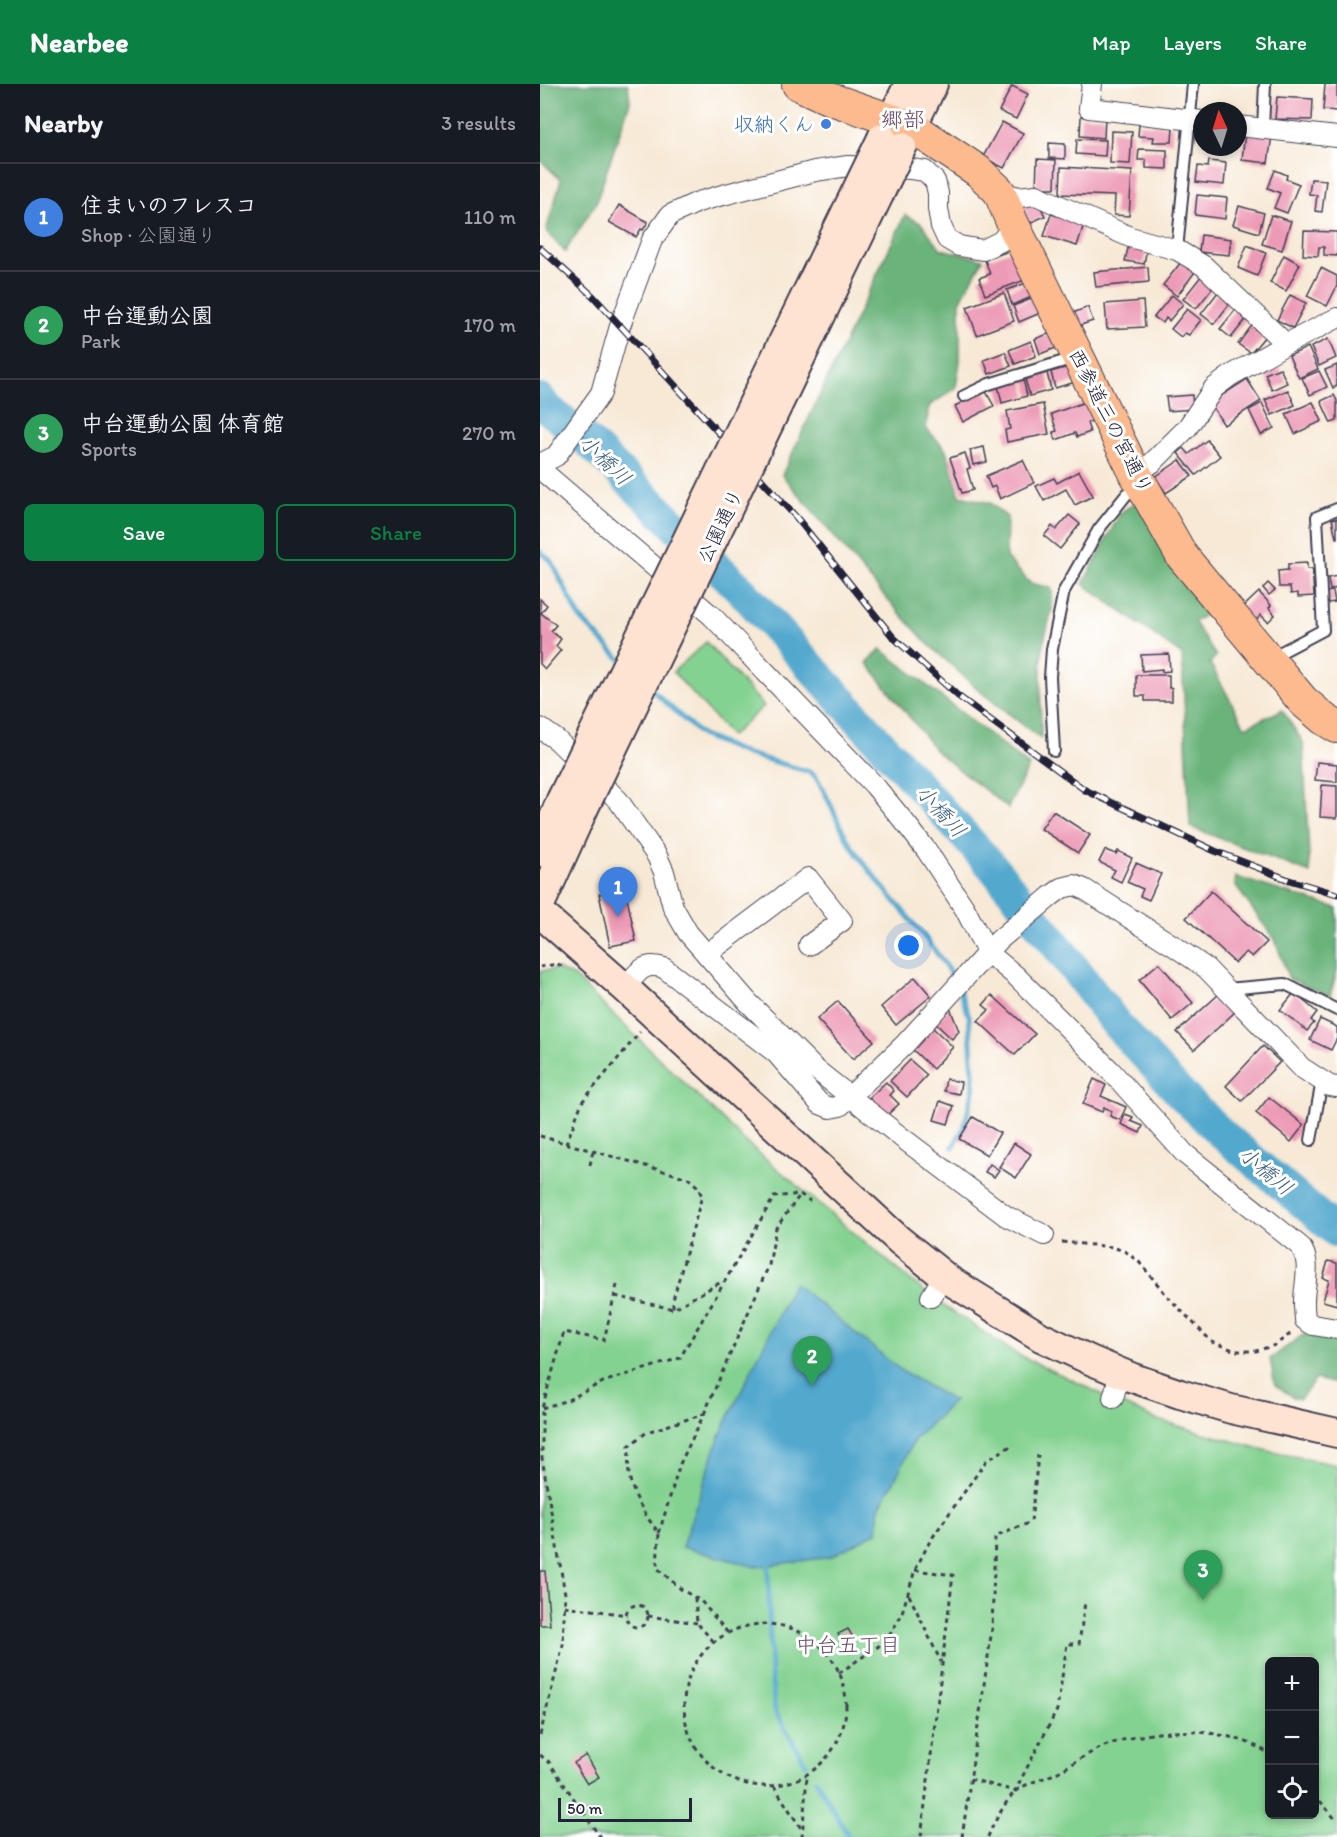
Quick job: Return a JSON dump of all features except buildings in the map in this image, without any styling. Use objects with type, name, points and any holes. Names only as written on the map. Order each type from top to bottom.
[{"type":"main road","name":"西参道三の宮通り","points":[[798,84],[978,171],[999,191],[1012,222],[1139,480],[1182,556],[1303,701],[1324,720],[1337,727]]},
{"type":"street","name":"公園通り","points":[[897,133],[909,84]]},
{"type":"street","name":"公園通り","points":[[540,905],[572,805],[897,133],[933,84]]},
{"type":"street","points":[[1092,84],[1089,108],[1193,120]]},
{"type":"street","points":[[1247,127],[1337,137]]},
{"type":"street","points":[[548,460],[601,393],[621,326],[652,240],[670,215],[698,202],[815,171],[848,166],[925,171],[935,181],[941,226],[947,239],[959,246],[983,250],[1001,241],[1009,231],[1012,222]]},
{"type":"street","points":[[999,191],[1018,197],[1036,195],[1131,237],[1177,250],[1204,266],[1286,344]]},
{"type":"street","points":[[1139,480],[1152,463],[1187,428],[1214,388],[1230,376],[1286,344],[1337,318]]},
{"type":"street","points":[[540,469],[712,616],[874,785],[927,851],[965,909],[1016,976],[1111,1071],[1185,1154],[1300,1246],[1306,1258],[1305,1320],[1313,1325],[1337,1329]]},
{"type":"street","points":[[540,728],[557,740],[618,800],[657,856],[664,872],[673,908],[688,933],[748,1002],[806,1060],[901,1137],[1006,1216],[1044,1235]]},
{"type":"street","name":"公園通り","points":[[540,852],[572,805]]},
{"type":"street","points":[[706,954],[808,878],[842,921],[809,945]]},
{"type":"street","points":[[625,988],[639,971],[648,966],[656,965],[664,968],[776,1053],[820,1104],[830,1108],[840,1106],[905,1044],[993,946],[1051,896],[1062,888],[1074,885],[1084,889],[1206,968],[1302,1068],[1329,1084]]},
{"type":"street","points":[[540,913],[899,1240],[937,1286],[989,1306],[1117,1385],[1180,1395],[1337,1433]]},
{"type":"lane","points":[[1193,84],[1194,102]]},
{"type":"lane","points":[[1263,129],[1265,84]]},
{"type":"lane","points":[[1177,250],[1193,141]]},
{"type":"lane","points":[[964,396],[989,384],[1078,357]]},
{"type":"lane","points":[[1053,751],[1050,677],[1052,649],[1064,591],[1099,529],[1139,480]]},
{"type":"lane","points":[[1267,659],[1323,630],[1317,517],[1337,509]]},
{"type":"lane","points":[[1226,989],[1285,984],[1337,1010]]},
{"type":"lane","points":[[1311,1140],[1329,1084]]},
{"type":"path","points":[[567,1144],[582,1102],[640,1032]]},
{"type":"path","points":[[540,1136],[688,1179],[697,1186],[702,1196],[673,1300],[673,1310]]},
{"type":"path","points":[[590,1165],[593,1151]]},
{"type":"path","points":[[728,1633],[701,1601],[682,1590],[657,1568],[659,1533],[680,1464],[769,1265],[776,1227],[800,1194]]},
{"type":"path","points":[[542,1408],[568,1400],[603,1382],[680,1358],[774,1197],[800,1194],[810,1201]]},
{"type":"path","points":[[1044,1235],[1059,1242],[1113,1247],[1125,1252],[1140,1263],[1168,1297],[1212,1342],[1236,1351],[1256,1351],[1275,1345],[1293,1333],[1305,1320]]},
{"type":"path","points":[[615,1296],[673,1310],[725,1280]]},
{"type":"path","points":[[540,1735],[563,1645],[565,1594],[542,1458],[542,1408],[564,1332],[604,1340],[617,1285]]},
{"type":"path","points":[[659,1533],[638,1500],[629,1476],[629,1446],[647,1432],[704,1414]]},
{"type":"path","points":[[839,1674],[886,1641],[901,1616],[915,1570],[930,1541],[986,1461],[1014,1444]]},
{"type":"path","points":[[962,1837],[992,1629],[995,1537],[1031,1522],[1038,1455]]},
{"type":"path","points":[[915,1570],[953,1575],[921,1837]]},
{"type":"path","points":[[908,1593],[942,1664]]},
{"type":"path","points":[[695,1598],[697,1623],[714,1642]]},
{"type":"path","points":[[988,1837],[990,1827],[1015,1791],[1057,1710],[1067,1644],[1079,1644],[1085,1602]]},
{"type":"path","points":[[639,1605],[645,1609],[648,1616],[646,1623],[637,1627],[630,1624],[627,1615],[632,1606],[639,1605]]},
{"type":"path","points":[[564,1606],[627,1615]]},
{"type":"path","points":[[648,1616],[697,1623]]},
{"type":"path","points":[[777,1623],[801,1631],[827,1650],[839,1674],[845,1685],[846,1722],[834,1750],[816,1769],[795,1781],[774,1786],[745,1784],[710,1765],[691,1740],[683,1712],[687,1678],[700,1655],[721,1636],[753,1624],[777,1623]]},
{"type":"path","points":[[970,1779],[1015,1791],[1058,1772],[1108,1744],[1153,1733],[1211,1732],[1255,1744],[1265,1751]]},
{"type":"path","points":[[540,1755],[549,1762],[600,1837]]},
{"type":"path","points":[[802,1837],[807,1775]]},
{"type":"path","points":[[774,1786],[802,1831]]},
{"type":"path","points":[[1319,1800],[1337,1821]]},
{"type":"green space","points":[[540,84],[628,84],[630,102],[596,203],[565,252],[546,231],[561,180],[540,160]]},
{"type":"green space","points":[[905,215],[921,223],[941,249],[983,259],[960,302],[960,361],[956,388],[929,406],[926,428],[946,450],[960,496],[990,503],[1007,517],[1006,557],[1030,583],[1051,588],[1053,603],[1044,640],[1041,671],[1041,739],[982,693],[928,644],[782,475]]},
{"type":"green space","points":[[1137,502],[1212,610],[1194,622],[1216,656],[1210,663],[1245,727],[1282,710],[1303,742],[1310,873],[1190,827],[1182,655],[1083,584],[1121,512]]},
{"type":"green space","points":[[706,642],[764,706],[731,736],[673,672]]},
{"type":"green space","points":[[881,649],[1029,766],[1008,808],[937,752],[867,663]]},
{"type":"green space","points":[[1236,877],[1337,908],[1337,970],[1330,996],[1289,979],[1275,940],[1235,885]]},
{"type":"green space","points":[[557,969],[573,976],[747,1143],[931,1297],[1015,1353],[1154,1419],[1268,1451],[1337,1465],[1337,1837],[540,1837],[540,971]]},
{"type":"green space","points":[[1307,1332],[1337,1339],[1337,1384],[1316,1379],[1300,1399],[1275,1385],[1270,1359]]},
{"type":"water","points":[[794,1283],[903,1372],[954,1401],[914,1440],[879,1507],[877,1532],[830,1557],[756,1567],[682,1547],[720,1435]]},
{"type":"waterway","name":"小橋川","points":[[540,399],[546,407],[593,446],[740,589],[991,865],[1054,942],[1117,1025],[1177,1090],[1222,1134],[1337,1232]]},
{"type":"waterway","points":[[540,552],[551,561],[580,618],[620,659]]},
{"type":"waterway","points":[[650,688],[701,735],[744,753],[810,772],[815,776],[840,826],[861,860],[931,945],[955,981]]},
{"type":"waterway","points":[[953,1147],[964,1127],[974,1088],[969,1016],[959,990]]},
{"type":"waterway","points":[[768,1565],[771,1674],[775,1711],[806,1764]]},
{"type":"waterway","points":[[816,1780],[849,1837]]},
{"type":"railway","points":[[540,248],[593,296],[796,517],[893,637],[958,696],[1085,790],[1215,851],[1289,880],[1337,894]]},
{"type":"place","name":"収納くん","points":[[826,124]]},
{"type":"place","name":"住まいのフレスコ","points":[[618,917]]},
{"type":"place","name":"中台運動公園","points":[[812,1386]]},
{"type":"place","name":"中台運動公園 体育館","points":[[1203,1600]]},
{"type":"district","name":"郷部","points":[[903,119]]},
{"type":"district","name":"中台五丁目","points":[[848,1645]]}]
